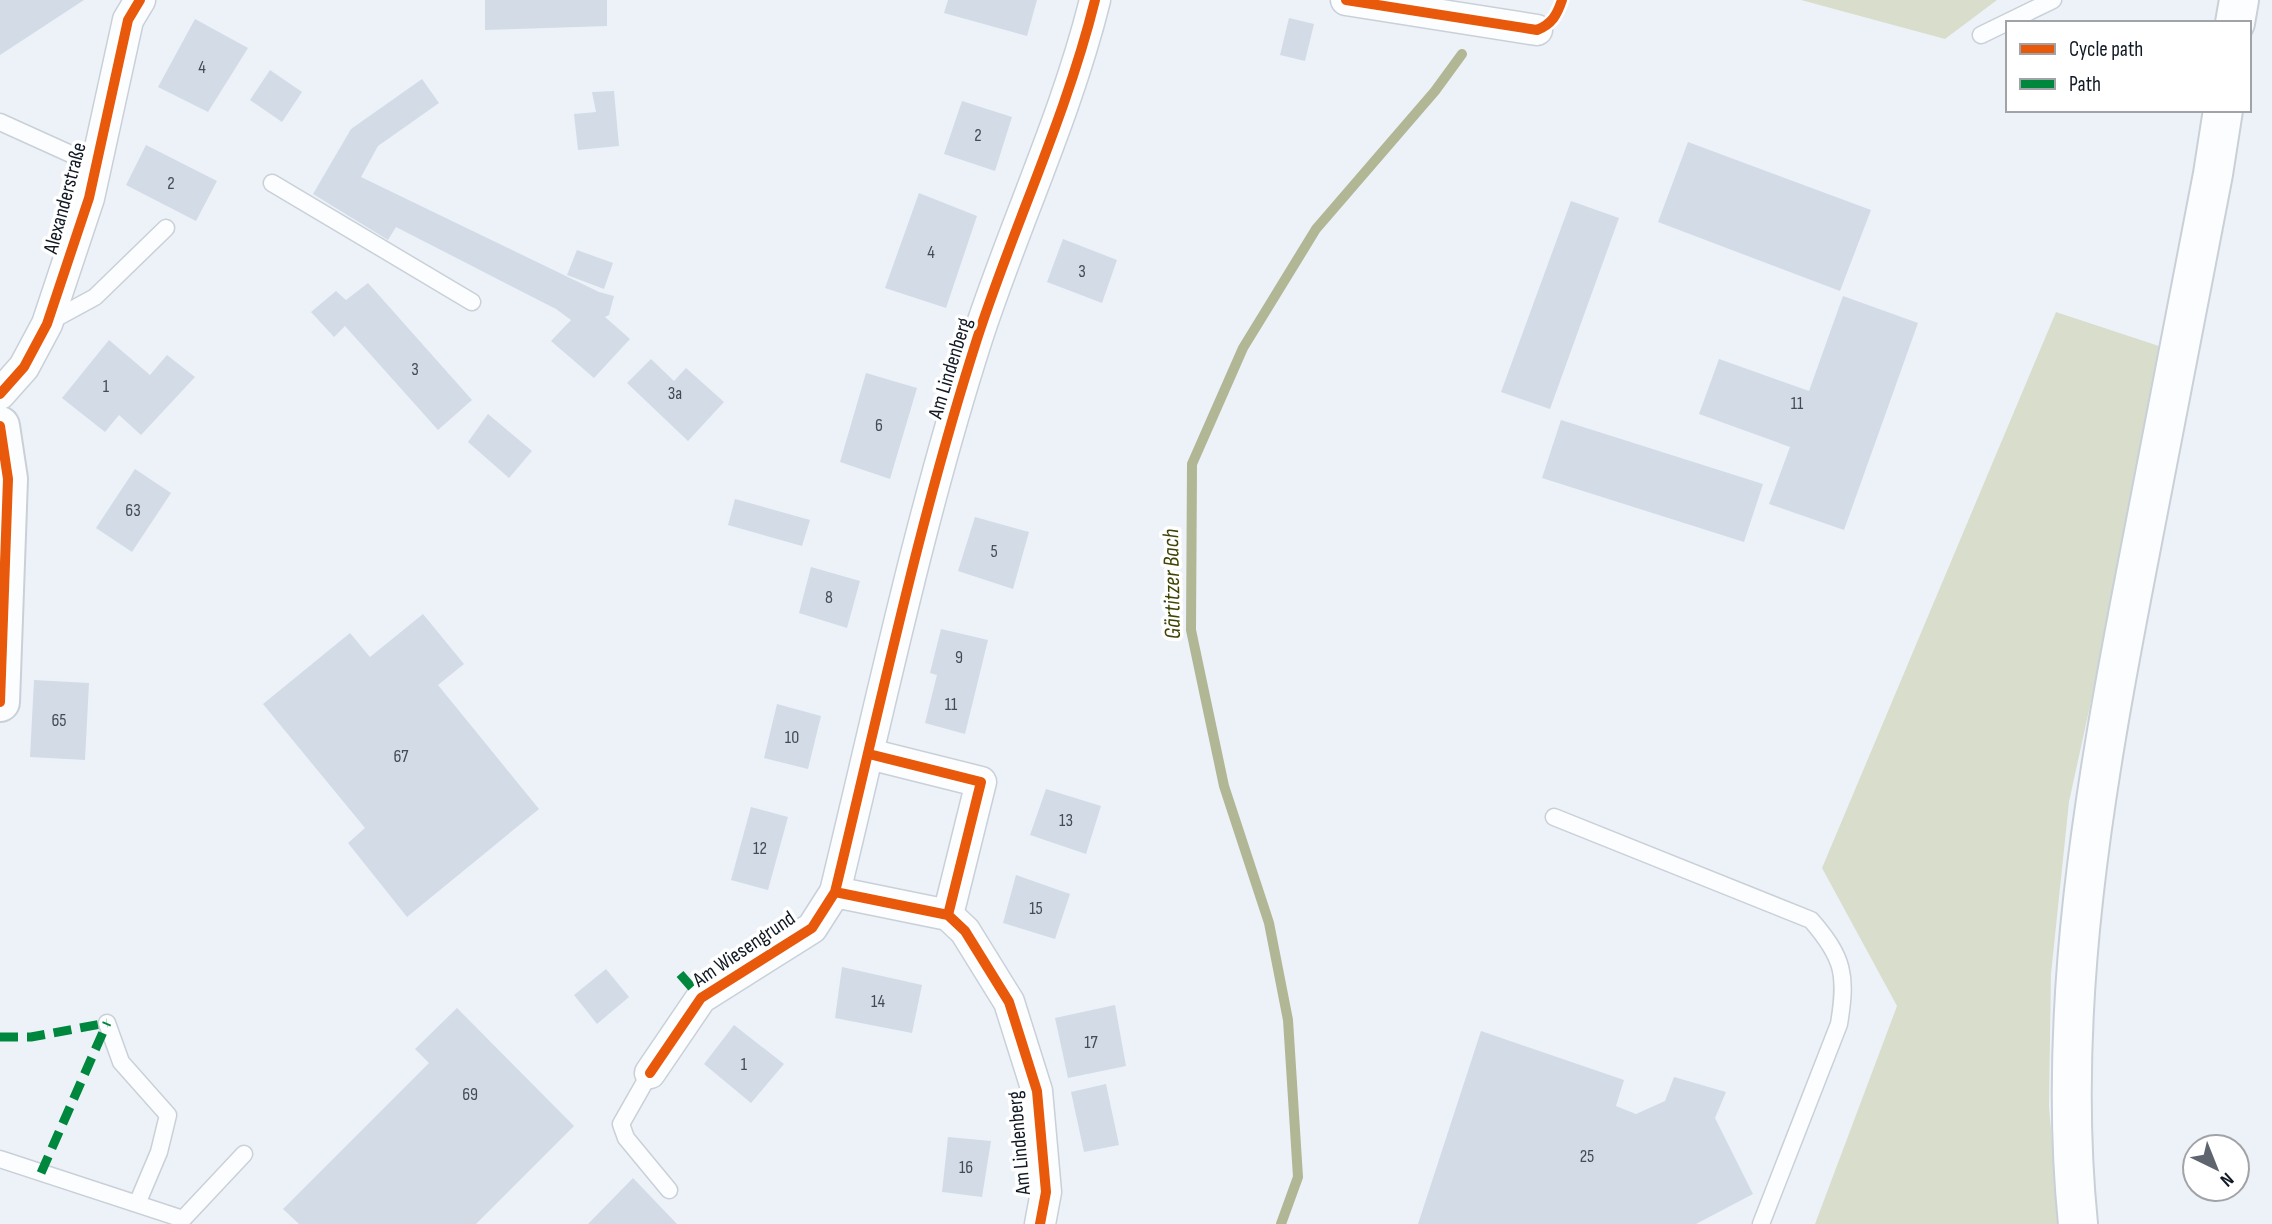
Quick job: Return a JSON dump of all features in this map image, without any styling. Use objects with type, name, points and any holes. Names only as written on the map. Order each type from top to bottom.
[{"type":"main road","points":[[2235,21],[2239,0]]},
{"type":"main road","points":[[2078,1224],[2073,1037],[2085,886],[2102,755],[2223,112]]},
{"type":"main road","points":[[0,702],[8,479],[2,444]]},
{"type":"street","name":"Alexanderstraße","points":[[0,394],[24,367],[47,324],[89,198],[128,20],[140,0]]},
{"type":"street","name":"Am Lindenberg","points":[[835,892],[920,537],[978,338],[1079,62],[1095,0]]},
{"type":"street","points":[[1346,0],[1537,30]]},
{"type":"street","points":[[835,892],[948,915],[981,782],[869,754]]},
{"type":"street","name":"Am Wiesengrund","points":[[650,1073],[701,998],[812,928],[835,892]]},
{"type":"street","name":"Am Lindenberg","points":[[948,915],[965,931],[1009,1002],[1037,1091],[1046,1192],[1040,1224]]},
{"type":"lane","points":[[2010,21],[2053,0]]},
{"type":"lane","points":[[1981,35],[2006,23]]},
{"type":"lane","points":[[0,122],[95,165]]},
{"type":"lane","points":[[272,183],[472,302]]},
{"type":"lane","points":[[47,324],[95,297],[166,228]]},
{"type":"lane","points":[[1554,817],[1811,920],[1833,946],[1842,970],[1844,995],[1839,1024],[1761,1224]]},
{"type":"lane","points":[[107,1023],[121,1062],[168,1115],[159,1152],[137,1204]]},
{"type":"lane","points":[[650,1073],[621,1124],[626,1138],[670,1191]]},
{"type":"lane","points":[[0,1159],[183,1219],[244,1154]]},
{"type":"green space","points":[[1801,0],[1997,0],[1945,39]]},
{"type":"green space","points":[[2056,312],[2168,349],[2069,802],[2051,974],[2049,1106],[2059,1224],[1815,1224],[1897,1006],[1822,868]]},
{"type":"building","points":[[0,0],[84,0],[0,55]]},
{"type":"building","points":[[485,0],[607,0],[607,26],[485,30]]},
{"type":"building","points":[[948,0],[1037,0],[1027,36],[944,13]]},
{"type":"building","points":[[1289,18],[1314,24],[1305,61],[1280,55]]},
{"type":"building","points":[[195,19],[248,48],[208,112],[158,87]]},
{"type":"building","points":[[270,70],[302,92],[282,122],[250,100]]},
{"type":"building","points":[[422,79],[439,103],[378,146],[361,177],[599,292],[614,296],[609,315],[605,317],[630,339],[594,378],[551,341],[571,320],[556,309],[396,227],[388,240],[313,194],[351,129]]},
{"type":"building","points":[[614,91],[619,146],[578,150],[574,114],[596,112],[592,92]]},
{"type":"building","points":[[962,101],[1012,117],[995,171],[944,154]]},
{"type":"building","points":[[1688,142],[1871,210],[1840,291],[1658,222]]},
{"type":"building","points":[[146,145],[217,181],[196,221],[126,185]]},
{"type":"building","points":[[919,193],[977,216],[946,308],[885,288]]},
{"type":"building","points":[[1571,201],[1619,218],[1550,409],[1501,392]]},
{"type":"building","points":[[1063,239],[1117,260],[1102,303],[1047,282]]},
{"type":"building","points":[[577,250],[613,263],[604,289],[567,275]]},
{"type":"building","points":[[368,283],[472,400],[438,430],[345,326],[334,337],[311,312],[336,291],[346,300]]},
{"type":"building","points":[[1843,296],[1918,323],[1844,530],[1769,504],[1790,447],[1699,414],[1719,359],[1809,391]]},
{"type":"building","points":[[109,340],[150,375],[167,355],[195,377],[141,435],[119,415],[105,432],[62,398]]},
{"type":"building","points":[[651,359],[674,381],[686,368],[724,402],[688,441],[627,383]]},
{"type":"building","points":[[866,373],[917,388],[890,479],[840,462]]},
{"type":"building","points":[[488,414],[532,451],[509,478],[468,442]]},
{"type":"building","points":[[1561,420],[1763,484],[1744,542],[1542,478]]},
{"type":"building","points":[[135,469],[171,493],[132,552],[96,528]]},
{"type":"building","points":[[735,499],[810,520],[802,546],[728,525]]},
{"type":"building","points":[[975,517],[1029,532],[1013,589],[958,571]]},
{"type":"building","points":[[811,567],[860,581],[847,628],[799,613]]},
{"type":"building","points":[[423,614],[464,664],[438,685],[539,809],[407,917],[348,843],[365,828],[263,704],[350,633],[370,657]]},
{"type":"building","points":[[941,629],[988,640],[965,734],[925,723],[937,675],[930,673]]},
{"type":"building","points":[[34,680],[89,683],[85,760],[30,757]]},
{"type":"building","points":[[777,704],[821,716],[808,769],[764,758]]},
{"type":"building","points":[[1046,789],[1101,806],[1086,854],[1030,835]]},
{"type":"building","points":[[751,807],[788,817],[768,890],[731,880]]},
{"type":"building","points":[[1016,875],[1070,894],[1055,939],[1003,923]]},
{"type":"building","points":[[842,967],[922,985],[912,1033],[835,1018]]},
{"type":"building","points":[[606,969],[629,997],[597,1024],[574,995]]},
{"type":"building","points":[[1115,1005],[1126,1066],[1068,1078],[1055,1018]]},
{"type":"building","points":[[457,1008],[574,1126],[476,1224],[299,1224],[283,1209],[429,1063],[415,1049]]},
{"type":"building","points":[[734,1025],[784,1064],[751,1103],[704,1064]]},
{"type":"building","points":[[1481,1031],[1624,1080],[1616,1106],[1636,1114],[1665,1101],[1674,1077],[1726,1092],[1715,1118],[1753,1194],[1696,1224],[1418,1224]]},
{"type":"building","points":[[1106,1084],[1119,1145],[1084,1152],[1071,1092]]},
{"type":"building","points":[[948,1137],[991,1141],[982,1197],[942,1192]]},
{"type":"building","points":[[633,1178],[677,1224],[588,1224]]},
{"type":"waterway","name":"Gärtitzer Bach","points":[[1281,1224],[1298,1177],[1288,1020],[1269,923],[1224,786],[1191,630],[1192,464],[1243,348],[1316,229],[1435,91],[1462,54]]},
{"type":"marked path","points":[[680,974],[701,998]]},
{"type":"marked path","points":[[0,1037],[31,1037],[107,1023]]},
{"type":"marked path","points":[[41,1173],[107,1023]]},
{"type":"cycle path","points":[[0,394],[24,367],[47,324],[89,198],[128,20],[140,0]]},
{"type":"cycle path","points":[[1040,1224],[1046,1192],[1037,1091],[1009,1002],[965,931],[948,915],[835,892],[901,614],[956,407],[977,339],[1070,86],[1095,0]]},
{"type":"cycle path","points":[[1346,0],[1537,30],[1553,18],[1562,0]]},
{"type":"cycle path","points":[[0,426],[8,479],[0,702]]},
{"type":"cycle path","points":[[869,754],[981,782],[948,915]]},
{"type":"cycle path","points":[[650,1073],[701,998],[812,928],[835,892]]}]
